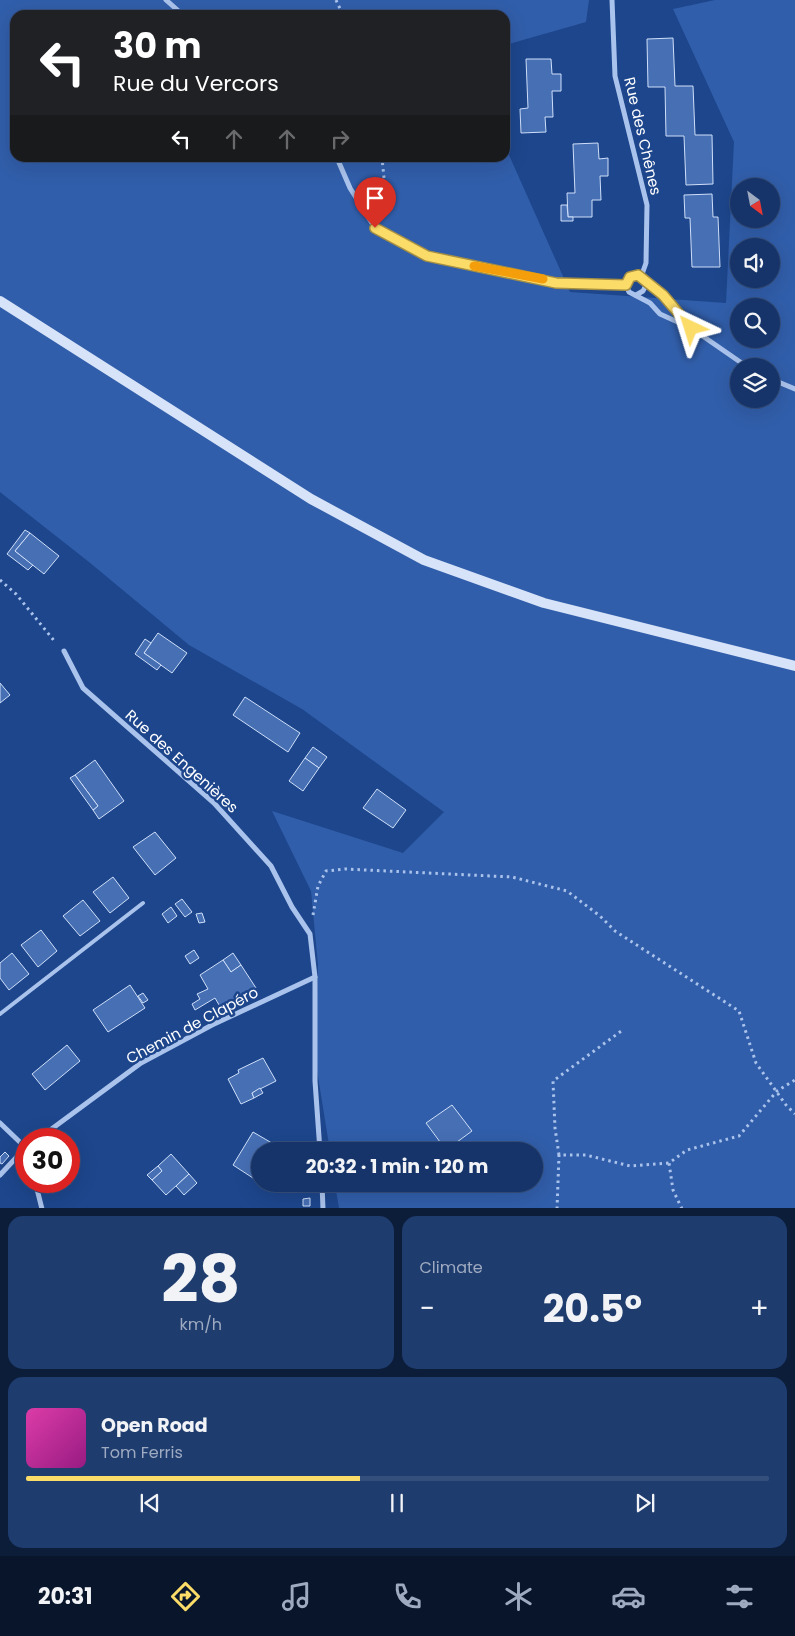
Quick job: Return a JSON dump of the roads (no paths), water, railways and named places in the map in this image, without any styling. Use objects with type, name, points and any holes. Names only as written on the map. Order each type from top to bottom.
[{"type":"main road","points":[[0,301],[312,500],[424,560],[544,603],[795,666]]},
{"type":"street","points":[[166,0],[177,10]]},
{"type":"street","name":"Rue des Chênes","points":[[612,0],[615,76],[647,205],[646,263],[643,278]]},
{"type":"street","points":[[339,162],[350,188],[375,228],[427,256],[556,283],[626,285]]},
{"type":"street","points":[[691,328],[663,295],[643,278],[633,275],[630,277],[626,285],[629,292],[650,303],[660,314],[691,328],[734,358]]},
{"type":"street","points":[[636,295],[640,294],[645,288],[643,278]]},
{"type":"street","points":[[780,383],[795,389]]},
{"type":"street","name":"Rue des Engenières","points":[[64,652],[83,688],[214,803],[271,866],[292,907],[310,934],[315,977],[315,1081],[319,1142]]},
{"type":"street","name":"Chemin de Clapéro","points":[[53,1128],[141,1063],[212,1025],[315,977]]},
{"type":"street","points":[[0,1123],[15,1137]]},
{"type":"street","points":[[0,1175],[15,1159]]},
{"type":"street","points":[[322,1192],[323,1208]]},
{"type":"street","points":[[38,1193],[42,1208]]},
{"type":"lane","points":[[0,1014],[143,903]]}]
